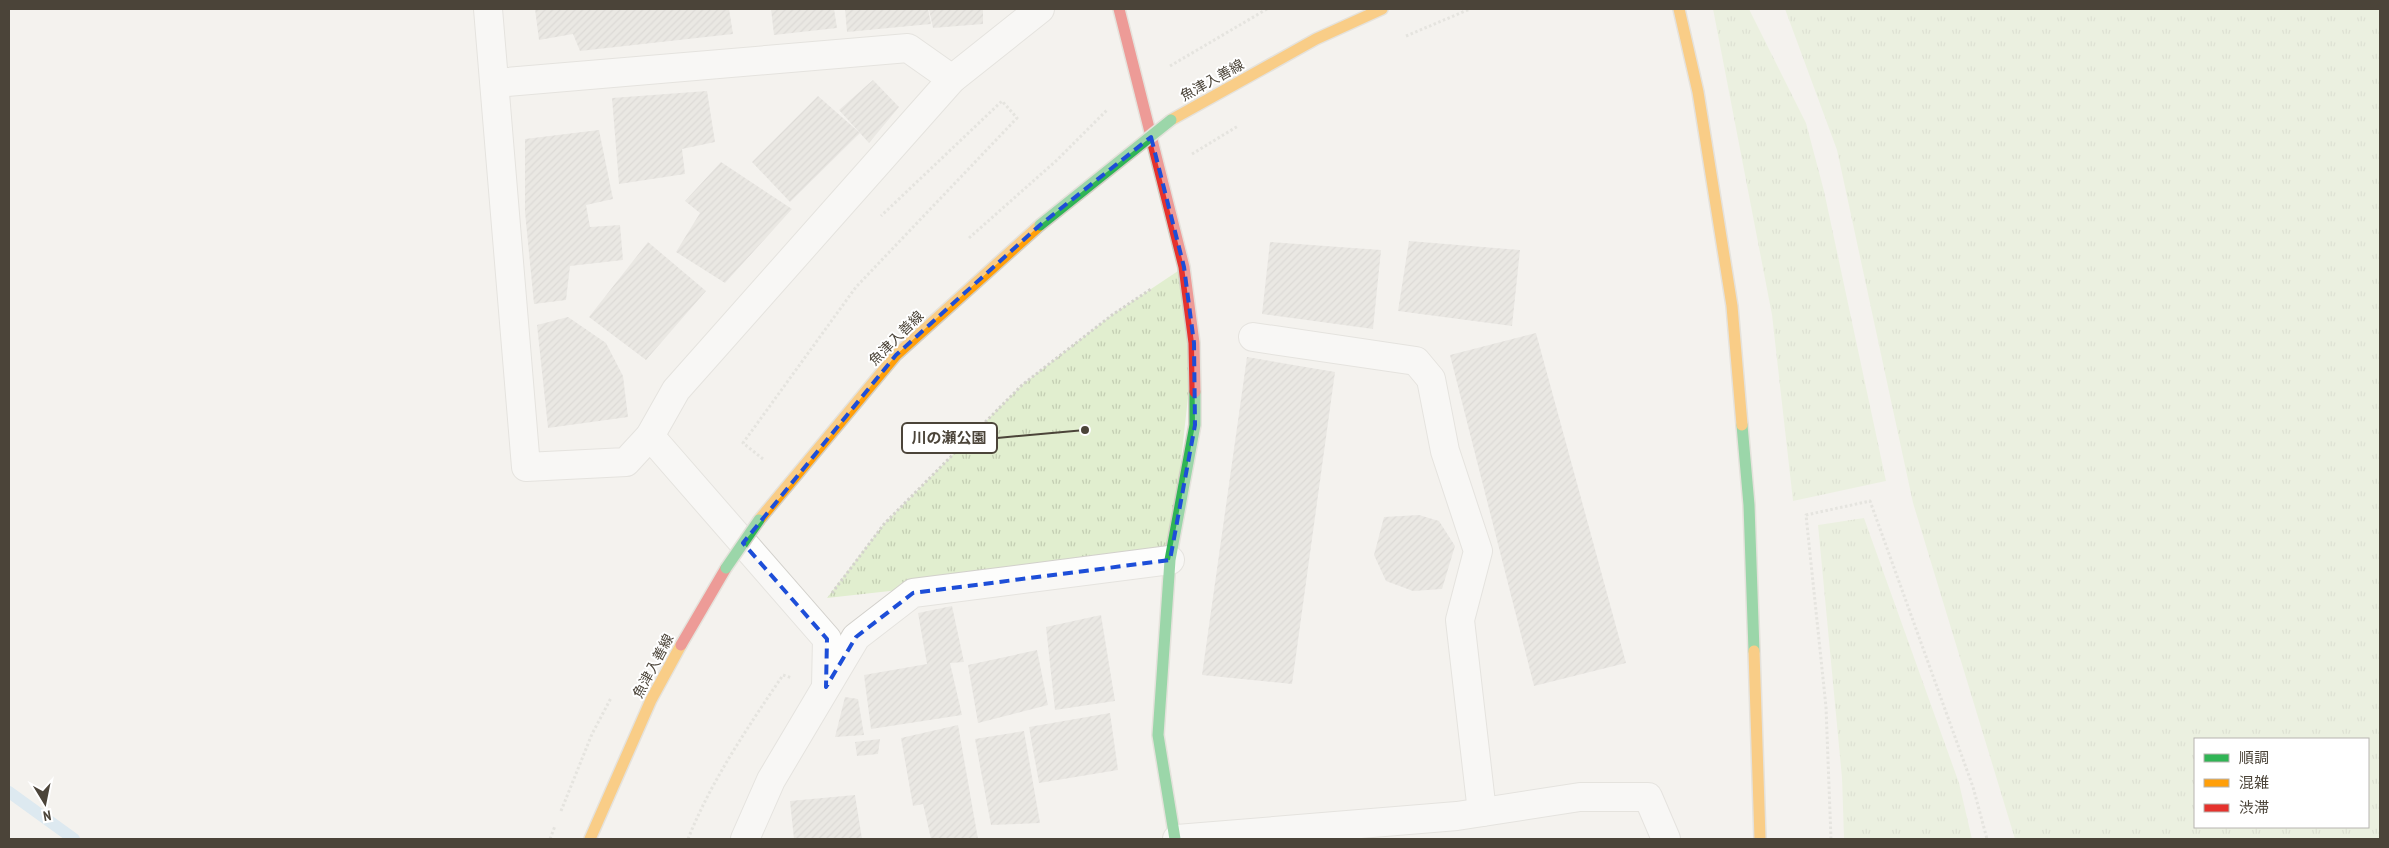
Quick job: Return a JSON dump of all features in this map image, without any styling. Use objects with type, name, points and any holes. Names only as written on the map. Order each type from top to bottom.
[{"type":"street","points":[[488,9],[526,466],[626,462],[650,436],[676,390],[952,79],[1040,9]]},
{"type":"street","points":[[1119,9],[1184,267],[1194,343],[1194,425],[1170,560],[1158,734],[1176,839],[1466,822],[1580,797],[1648,797],[1666,839]]},
{"type":"street","name":"魚津入善線","points":[[590,839],[651,700],[692,624],[726,568],[759,520],[896,355],[1040,225],[1172,120],[1316,39],[1382,9]]},
{"type":"street","points":[[1679,9],[1698,92],[1732,306],[1749,505],[1760,839]]},
{"type":"street","points":[[495,83],[908,48],[952,79]]},
{"type":"street","points":[[1253,337],[1416,361],[1431,379],[1445,451],[1478,551],[1460,620],[1466,822]]},
{"type":"street","points":[[650,436],[827,639],[826,687]]},
{"type":"street","points":[[745,839],[771,780],[856,637],[913,594],[1170,560]]},
{"type":"path","points":[[1400,39],[1470,9]]},
{"type":"path","points":[[764,460],[743,443],[856,287],[1018,118],[1002,102],[880,217]]},
{"type":"path","points":[[1189,156],[1245,121]]},
{"type":"path","points":[[827,639],[825,602],[884,524],[1022,385],[1112,316],[1184,267]]},
{"type":"path","points":[[1831,839],[1826,708],[1806,515],[1870,500],[1974,787],[1987,839]]},
{"type":"path","points":[[688,839],[695,822],[744,733],[783,675],[826,687]]},
{"type":"highlighted area","points":[[1151,137],[1184,267],[1194,343],[1195,425],[1170,560],[913,593],[856,637],[826,687],[827,639],[743,543],[896,355],[1040,225]]},
{"type":"green space","points":[[1713,9],[1749,9],[1806,123],[1824,191],[1886,481],[1793,501],[1772,315]]},
{"type":"green space","points":[[1785,9],[2380,9],[2380,839],[2015,839],[1913,503],[1837,150]]},
{"type":"green space","points":[[1184,267],[1194,343],[1170,560],[827,598],[884,524],[1022,385],[1112,315]]},
{"type":"green space","points":[[1864,518],[1959,783],[1972,839],[1844,839],[1842,778],[1818,525]]},
{"type":"building","points":[[535,9],[729,9],[733,34],[580,51],[573,34],[539,40]]},
{"type":"building","points":[[771,9],[834,9],[837,28],[774,35]]},
{"type":"building","points":[[845,9],[928,9],[931,24],[847,32]]},
{"type":"building","points":[[929,9],[983,9],[983,24],[933,28]]},
{"type":"building","points":[[873,80],[899,107],[869,143],[839,110]]},
{"type":"building","points":[[707,91],[715,142],[682,149],[685,174],[619,184],[612,98]]},
{"type":"building","points":[[818,96],[860,133],[790,202],[752,162]]},
{"type":"building","points":[[599,130],[613,199],[586,205],[590,227],[620,225],[623,260],[570,266],[566,300],[534,304],[525,212],[525,139]]},
{"type":"building","points":[[721,162],[792,209],[725,283],[676,252],[700,213],[685,201]]},
{"type":"building","points":[[1409,241],[1520,250],[1512,326],[1398,311]]},
{"type":"building","points":[[648,242],[706,291],[646,360],[589,317]]},
{"type":"building","points":[[1270,242],[1381,250],[1373,329],[1262,314]]},
{"type":"building","points":[[568,317],[606,343],[623,376],[628,417],[548,428],[537,325]]},
{"type":"building","points":[[1536,333],[1626,663],[1534,686],[1450,355]]},
{"type":"building","points":[[1247,357],[1335,372],[1292,684],[1202,675]]},
{"type":"building","points":[[1419,515],[1439,521],[1455,546],[1442,589],[1413,591],[1386,581],[1374,555],[1384,517]]},
{"type":"building","points":[[952,606],[964,662],[950,663],[962,715],[871,729],[864,675],[927,664],[918,613]]},
{"type":"building","points":[[1101,615],[1115,701],[1055,710],[1046,627]]},
{"type":"building","points":[[1037,650],[1048,705],[978,723],[968,665]]},
{"type":"building","points":[[845,697],[858,699],[864,735],[835,737]]},
{"type":"building","points":[[1110,713],[1118,770],[1039,783],[1029,727]]},
{"type":"building","points":[[958,725],[978,839],[931,839],[923,804],[913,806],[901,738]]},
{"type":"building","points":[[1024,731],[1040,823],[991,825],[975,739]]},
{"type":"building","points":[[880,739],[878,754],[857,756],[855,742]]},
{"type":"building","points":[[855,795],[862,839],[794,839],[790,801]]},
{"type":"waterway","points":[[9,792],[74,839]]},
{"type":"traffic: fast","points":[[1040,225],[1171,120]]},
{"type":"traffic: fast","points":[[1175,839],[1158,735],[1170,560],[1195,425],[1195,392]]},
{"type":"traffic: fast","points":[[1742,425],[1749,505],[1754,651]]},
{"type":"traffic: fast","points":[[726,568],[759,520]]},
{"type":"traffic: slow","points":[[1171,120],[1316,39],[1382,9]]},
{"type":"traffic: slow","points":[[1679,9],[1698,92],[1732,306],[1742,425]]},
{"type":"traffic: slow","points":[[759,520],[896,355],[1040,225]]},
{"type":"traffic: slow","points":[[590,839],[651,700],[681,645]]},
{"type":"traffic: slow","points":[[1754,651],[1760,839]]},
{"type":"traffic: jam","points":[[1119,9],[1184,267],[1194,343],[1195,392]]},
{"type":"traffic: jam","points":[[681,645],[726,568]]},
{"type":"place","name":"川の瀬公園","points":[[1085,430]]}]
